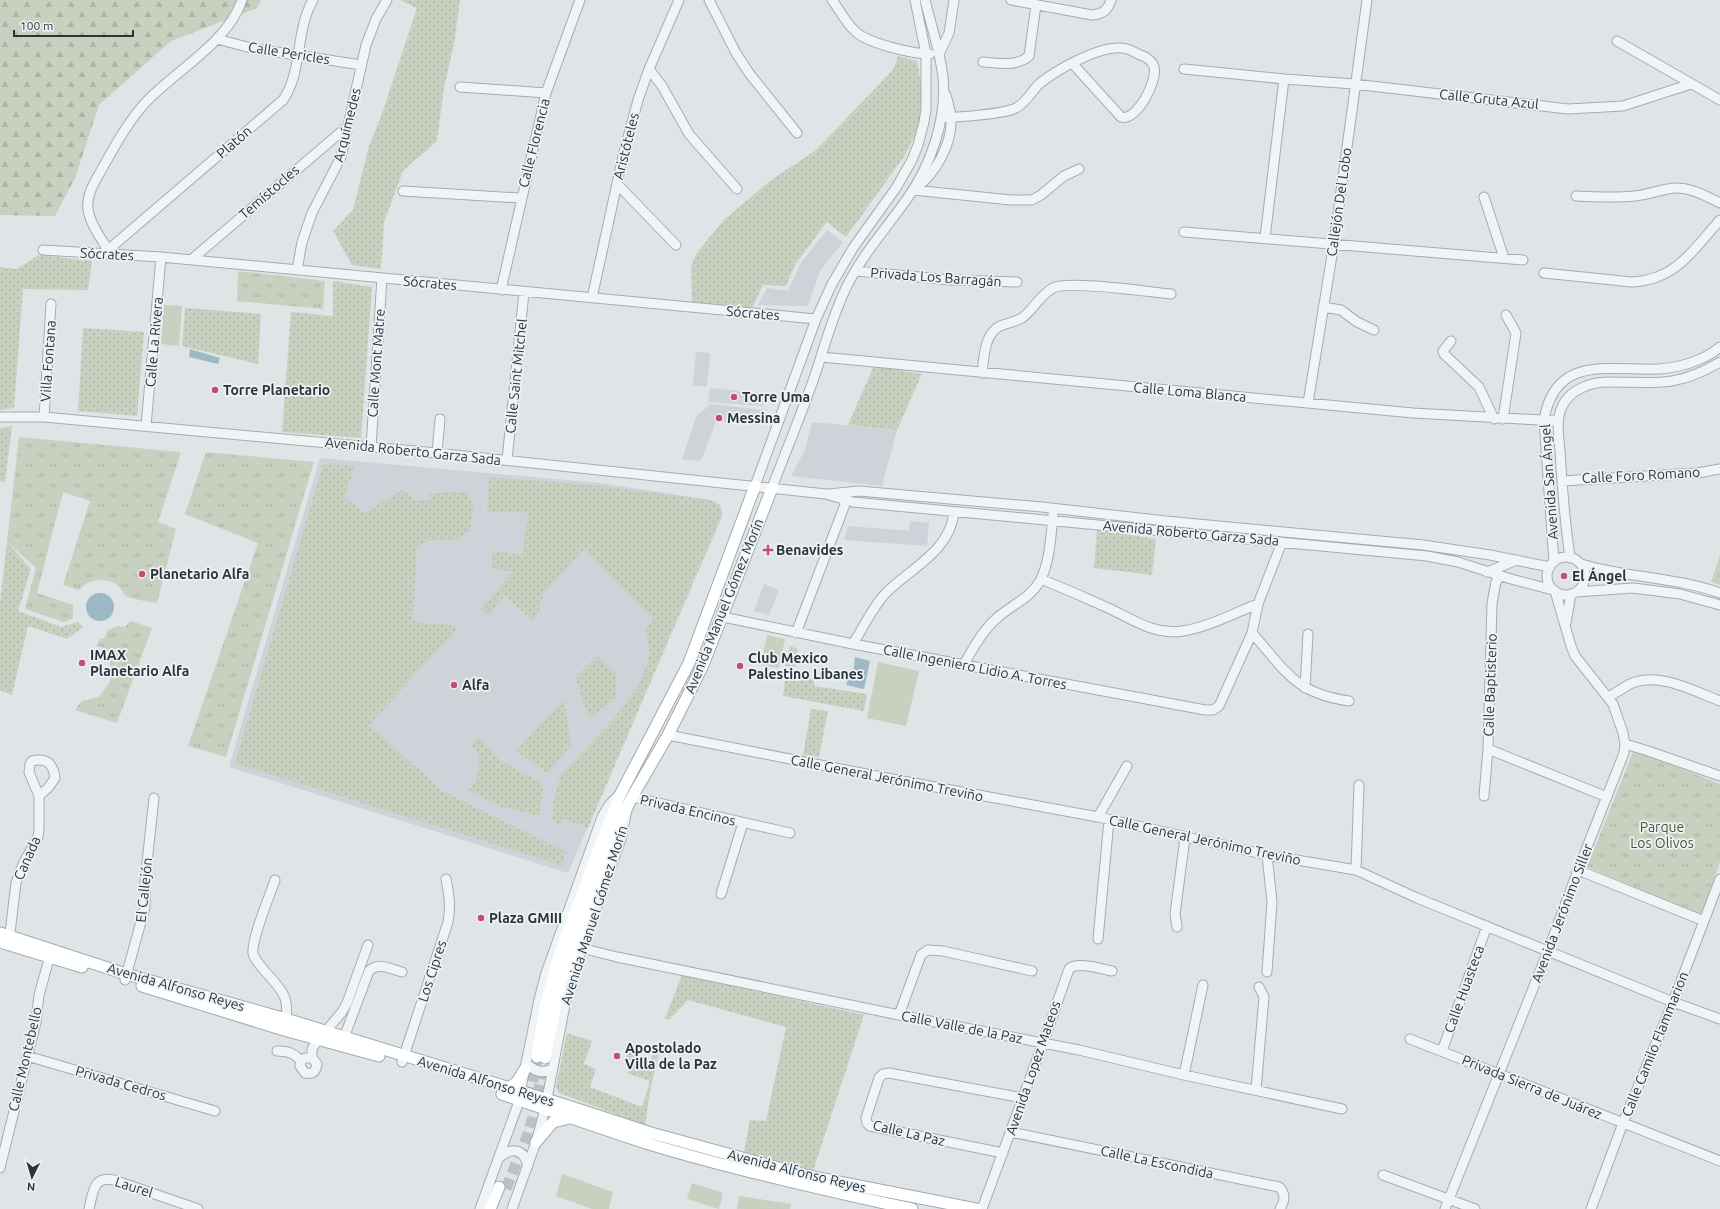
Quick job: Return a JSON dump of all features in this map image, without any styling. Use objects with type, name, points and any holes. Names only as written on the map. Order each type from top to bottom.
[{"type":"main road","name":"Avenida Manuel Gómez Morín","points":[[755,486],[689,663],[621,793],[560,953],[546,1007],[541,1058],[565,968],[630,802],[668,735],[703,665],[723,617],[772,488]]},
{"type":"main road","name":"Avenida Alfonso Reyes","points":[[4,939],[321,1036],[509,1088],[520,1096]]},
{"type":"main road","name":"Avenida Alfonso Reyes","points":[[403,1059],[546,1104],[808,1176],[976,1209]]},
{"type":"main road","points":[[509,1088],[520,1078],[526,1066]]},
{"type":"main road","name":"Avenida Alfonso Reyes","points":[[546,1104],[571,1118],[649,1144],[805,1186],[912,1209]]},
{"type":"main road","points":[[536,1142],[553,1122],[571,1118]]},
{"type":"main road","points":[[490,1209],[502,1188],[498,1209]]},
{"type":"street","points":[[108,252],[93,224],[88,211],[88,197],[92,188],[119,139],[146,102],[217,39],[232,21],[242,0]]},
{"type":"street","name":"Platón","points":[[108,252],[283,100],[291,86],[304,22],[313,0]]},
{"type":"street","name":"Arquímedes","points":[[297,270],[306,228],[312,213],[336,170],[341,157],[366,45],[376,19],[386,0]]},
{"type":"street","name":"Calle Florencia","points":[[501,290],[520,198],[546,93],[580,0]]},
{"type":"street","name":"Aristóteles","points":[[592,298],[629,130],[649,69],[679,0]]},
{"type":"street","points":[[709,0],[739,58],[749,73],[797,133]]},
{"type":"street","points":[[832,0],[860,36],[883,44],[925,51],[940,49]]},
{"type":"street","points":[[755,486],[816,319],[841,267],[896,188],[912,160],[924,122],[925,77],[925,51],[915,0]]},
{"type":"street","points":[[913,190],[931,175],[938,164],[948,140],[952,118],[944,85],[940,49],[925,0]]},
{"type":"street","points":[[940,49],[949,33],[954,0]]},
{"type":"street","points":[[1010,0],[1096,15],[1105,11],[1111,0]]},
{"type":"street","name":"Callejón Del Lobo","points":[[1308,403],[1334,243],[1354,84],[1367,0]]},
{"type":"street","points":[[983,62],[1010,64],[1023,62],[1029,56],[1036,5]]},
{"type":"street","name":"Calle Pericles","points":[[217,39],[251,48],[361,65]]},
{"type":"street","points":[[1617,42],[1720,100]]},
{"type":"street","points":[[941,117],[952,118],[1010,111],[1024,102],[1037,86],[1049,76],[1072,63],[1106,49],[1123,48],[1140,54],[1151,61],[1154,67],[1154,78],[1140,107],[1130,117],[1125,118],[1121,117],[1072,63]]},
{"type":"street","points":[[649,69],[662,86],[689,134],[737,189]]},
{"type":"street","name":"Calle Gruta Azul","points":[[1184,69],[1354,84],[1568,109],[1623,106],[1691,84]]},
{"type":"street","points":[[925,77],[943,75]]},
{"type":"street","points":[[1264,238],[1284,79]]},
{"type":"street","points":[[772,488],[821,358],[835,315],[856,270],[913,190],[932,149],[941,117],[944,85]]},
{"type":"street","points":[[460,88],[546,93]]},
{"type":"street","name":"Temístocles","points":[[191,260],[348,126]]},
{"type":"street","points":[[913,190],[1011,200],[1032,200],[1041,195],[1064,176],[1078,169]]},
{"type":"street","points":[[617,184],[676,245]]},
{"type":"street","points":[[1576,196],[1640,196],[1669,188],[1680,188],[1701,193],[1720,203]]},
{"type":"street","points":[[403,191],[520,198]]},
{"type":"street","points":[[1484,197],[1504,258]]},
{"type":"street","points":[[1544,273],[1632,282],[1658,278],[1667,274],[1678,266],[1720,220]]},
{"type":"street","points":[[1184,232],[1334,243],[1523,260]]},
{"type":"street","name":"Sócrates","points":[[43,250],[108,252],[816,319]]},
{"type":"street","name":"Calle La Rivera","points":[[146,426],[161,257]]},
{"type":"street","name":"Privada Los Barragán","points":[[856,270],[951,280],[1016,282]]},
{"type":"street","name":"Calle Mont Matre","points":[[371,447],[382,278]]},
{"type":"street","points":[[982,373],[986,344],[992,332],[998,327],[1021,318],[1048,291],[1055,287],[1077,285],[1171,294]]},
{"type":"street","name":"Calle Saint Mitchel","points":[[507,460],[524,292]]},
{"type":"street","name":"Villa Fontana","points":[[44,417],[51,304]]},
{"type":"street","points":[[1323,307],[1341,310],[1357,322],[1374,330]]},
{"type":"street","points":[[1499,419],[1516,333],[1506,315]]},
{"type":"street","points":[[1451,341],[1444,348],[1444,354],[1479,387],[1499,419]]},
{"type":"street","name":"Avenida San Ángel","points":[[1552,564],[1544,420],[1546,408],[1553,392],[1576,374],[1591,369],[1666,369],[1693,362],[1719,350]]},
{"type":"street","name":"Calle Loma Blanca","points":[[821,358],[1308,403],[1499,419],[1558,421]]},
{"type":"street","name":"Avenida San Ángel","points":[[1570,558],[1562,481],[1558,421],[1561,409],[1566,400],[1585,386],[1596,382],[1672,382],[1700,373],[1720,362]]},
{"type":"street","name":"Avenida Roberto Garza Sada","points":[[0,417],[44,417],[437,453],[826,494],[846,501],[1405,553],[1442,558],[1500,576],[1554,590]]},
{"type":"street","points":[[437,453],[440,419]]},
{"type":"street","name":"Calle Foro Romano","points":[[1562,481],[1697,473],[1720,469]]},
{"type":"street","points":[[796,633],[846,501],[847,491]]},
{"type":"street","name":"Avenida Roberto Garza Sada","points":[[826,494],[847,491],[1054,509],[1423,545],[1552,564]]},
{"type":"street","points":[[964,664],[984,631],[1000,616],[1028,596],[1035,589],[1041,579],[1047,558],[1054,509]]},
{"type":"street","points":[[853,644],[883,596],[922,564],[940,544],[951,525],[954,512]]},
{"type":"street","points":[[1362,539],[1369,545],[1397,548],[1405,553],[1414,549],[1436,552],[1451,549]]},
{"type":"street","points":[[1282,542],[1258,604],[1252,633],[1290,678],[1305,688],[1318,694],[1332,699],[1349,701]]},
{"type":"street","points":[[1720,594],[1683,583],[1614,573],[1581,564],[1570,558],[1564,557],[1552,564],[1547,576],[1550,586],[1562,594],[1633,588],[1680,594],[1720,604]]},
{"type":"street","points":[[1487,572],[1517,560]]},
{"type":"street","points":[[1573,593],[1584,582],[1584,570],[1581,564]]},
{"type":"street","name":"Calle Baptisterio","points":[[1484,796],[1488,749],[1492,603],[1496,582],[1500,576]]},
{"type":"street","points":[[1041,579],[1109,608],[1142,626],[1170,632],[1183,631],[1197,627],[1258,604]]},
{"type":"street","name":"Avenida Jerónimo Siller","points":[[1445,1209],[1548,951],[1622,758],[1625,744],[1613,704],[1575,656],[1554,590]]},
{"type":"street","name":"Avenida Jerónimo Siller","points":[[1566,624],[1573,593]]},
{"type":"street","name":"Calle Ingeniero Lidio A. Torres","points":[[723,617],[853,644],[1205,710],[1213,710],[1219,706],[1252,633]]},
{"type":"street","points":[[1305,688],[1308,634]]},
{"type":"street","points":[[1608,697],[1631,684],[1652,680],[1688,688],[1720,701]]},
{"type":"street","name":"Calle General Jerónimo Treviño","points":[[668,735],[1109,820],[1267,855],[1356,870],[1417,898],[1673,1002],[1720,1019]]},
{"type":"street","points":[[1625,744],[1720,776]]},
{"type":"street","points":[[1488,749],[1607,797]]},
{"type":"street","name":"Canada","points":[[4,939],[16,883],[23,864],[39,833],[39,796],[29,772],[32,761],[42,759],[48,761],[54,770],[55,778],[48,788],[39,796]]},
{"type":"street","points":[[1098,818],[1127,766]]},
{"type":"street","points":[[1356,870],[1359,785]]},
{"type":"street","name":"Avenida Manuel Gómez Morín","points":[[480,1209],[520,1096],[539,1000],[554,949],[602,817],[621,793]]},
{"type":"street","name":"El Callejón","points":[[125,977],[144,906],[145,881],[154,798]]},
{"type":"street","name":"Avenida Manuel Gómez Morín","points":[[512,1209],[536,1142],[546,1104],[566,994],[581,948],[621,839],[630,802]]},
{"type":"street","name":"Privada Encinos","points":[[630,802],[790,833]]},
{"type":"street","points":[[1098,939],[1109,820]]},
{"type":"street","name":"Privada Encinos","points":[[721,894],[743,823]]},
{"type":"street","points":[[1177,926],[1175,914],[1186,838]]},
{"type":"street","points":[[1267,855],[1272,902],[1267,972]]},
{"type":"street","points":[[1578,870],[1704,921]]},
{"type":"street","name":"Los Cipres","points":[[403,1059],[448,922],[450,897],[446,879]]},
{"type":"street","name":"Calle Camilo Flammarion","points":[[1591,1209],[1623,1123],[1673,1002],[1720,879]]},
{"type":"street","points":[[275,880],[255,940],[253,952],[258,964],[285,996],[287,1003],[285,1025]]},
{"type":"street","name":"Calle Huasteca","points":[[1442,1051],[1487,926]]},
{"type":"street","points":[[278,1051],[290,1052],[301,1062],[300,1066],[305,1073],[314,1073],[317,1064],[312,1058],[312,1049],[342,1012],[347,1003],[368,945]]},
{"type":"street","name":"Calle Valle de la Paz","points":[[581,948],[624,959],[1044,1043],[1342,1109]]},
{"type":"street","points":[[899,1015],[922,955],[928,950],[943,951],[1032,972]]},
{"type":"street","name":"Calle Montebello","points":[[0,1168],[36,1022],[39,995],[50,953]]},
{"type":"street","name":"Avenida Lopez Mateos","points":[[982,1209],[1044,1043],[1069,969],[1074,965],[1081,965],[1112,971]]},
{"type":"street","points":[[343,1042],[369,971],[372,967],[378,966],[402,972]]},
{"type":"street","points":[[1184,1075],[1203,985]]},
{"type":"street","points":[[1256,1090],[1264,997],[1259,987]]},
{"type":"street","name":"Privada Sierra de Juárez","points":[[1410,1039],[1720,1161]]},
{"type":"street","name":"Privada Cedros","points":[[27,1056],[215,1111]]},
{"type":"street","points":[[301,1062],[305,1058],[312,1058]]},
{"type":"street","points":[[526,1066],[539,1071],[548,1071],[553,1068]]},
{"type":"street","name":"Calle La Paz","points":[[1002,1153],[870,1126],[867,1123],[866,1118],[879,1078],[883,1074],[889,1073],[1023,1098]]},
{"type":"street","name":"Calle La Escondida","points":[[1011,1132],[1279,1187],[1284,1195],[1284,1200],[1280,1209]]},
{"type":"street","points":[[498,1159],[505,1152],[514,1150],[523,1154],[528,1166]]},
{"type":"street","points":[[1383,1175],[1475,1209]]},
{"type":"street","name":"Laurel","points":[[90,1209],[97,1182],[105,1178],[126,1183],[198,1209]]},
{"type":"shaded area","points":[[827,230],[843,242],[820,271],[808,306],[758,305],[767,288],[788,291],[801,263]]},
{"type":"shaded area","points":[[696,352],[710,353],[707,387],[693,385]]},
{"type":"shaded area","points":[[710,388],[768,394],[763,406],[708,402]]},
{"type":"shaded area","points":[[711,404],[763,410],[757,425],[716,421],[701,461],[682,459],[696,417]]},
{"type":"shaded area","points":[[812,422],[897,430],[882,486],[791,476],[805,450]]},
{"type":"shaded area","points":[[320,458],[600,483],[711,500],[720,505],[722,517],[568,873],[229,767]]},
{"type":"shaded area","points":[[910,521],[929,523],[927,546],[844,540],[848,526],[909,531]]},
{"type":"shaded area","points":[[764,584],[779,590],[769,615],[754,611]]},
{"type":"green space","points":[[0,0],[261,0],[257,8],[171,41],[99,105],[75,178],[55,216],[0,215]]},
{"type":"green space","points":[[400,0],[460,0],[454,44],[444,87],[437,141],[403,171],[384,222],[381,269],[352,265],[333,231],[353,210],[369,146],[382,114],[417,8]]},
{"type":"green space","points":[[898,56],[917,61],[923,94],[919,127],[905,155],[846,237],[827,222],[795,265],[786,286],[763,285],[752,308],[692,302],[691,267],[696,254],[724,220],[771,180],[815,151],[893,70]]},
{"type":"green space","points":[[39,255],[92,261],[88,290],[23,289],[14,408],[0,410],[0,267],[17,269]]},
{"type":"green space","points":[[238,271],[325,281],[323,309],[237,301]]},
{"type":"green space","points":[[333,281],[372,287],[361,438],[282,432],[291,312],[333,316]]},
{"type":"green space","points":[[164,305],[182,306],[179,346],[161,344]]},
{"type":"green space","points":[[185,308],[261,314],[258,364],[182,346]]},
{"type":"green space","points":[[83,328],[144,332],[137,416],[78,411]]},
{"type":"green space","points":[[874,366],[922,374],[897,430],[848,425]]},
{"type":"green space","points":[[12,426],[5,482],[0,481],[0,428]]},
{"type":"green space","points":[[19,437],[181,452],[158,522],[176,529],[157,603],[128,597],[118,585],[107,580],[91,581],[82,586],[79,590],[63,585],[90,501],[63,492],[37,593],[73,605],[73,618],[64,622],[25,609],[36,568],[7,542]]},
{"type":"green space","points":[[206,452],[314,462],[226,757],[188,746],[258,543],[185,514]]},
{"type":"green space","points":[[323,464],[355,466],[344,497],[365,513],[402,490],[416,501],[429,500],[430,494],[454,492],[468,493],[474,507],[470,529],[456,541],[429,541],[417,547],[413,618],[424,623],[452,626],[457,629],[369,725],[441,790],[566,852],[561,865],[235,763]]},
{"type":"green space","points":[[489,477],[591,485],[711,500],[720,505],[722,514],[588,828],[563,818],[559,826],[553,819],[553,802],[561,774],[614,719],[639,684],[650,655],[646,628],[654,620],[584,549],[543,594],[539,612],[533,621],[505,595],[488,615],[481,609],[512,572],[492,568],[492,551],[522,555],[528,513],[487,512]]},
{"type":"green space","points":[[1097,530],[1156,539],[1152,575],[1094,568]]},
{"type":"green space","points":[[7,542],[31,569],[18,611],[61,627],[78,622],[83,627],[67,639],[28,626],[12,695],[0,690],[0,603]]},
{"type":"green space","points":[[1720,555],[1720,585],[1711,582]]},
{"type":"green space","points":[[131,621],[152,628],[117,723],[75,710],[82,701],[99,697],[110,682],[111,674],[109,653],[105,648],[97,646],[100,638],[104,639],[108,630],[117,626],[125,627]]},
{"type":"green space","points":[[767,635],[785,639],[779,668],[761,665]]},
{"type":"green space","points":[[790,646],[798,649],[795,667],[785,666]]},
{"type":"green space","points":[[597,656],[617,674],[616,698],[589,718],[575,678]]},
{"type":"green space","points":[[878,662],[919,671],[906,726],[867,718]]},
{"type":"green space","points":[[786,674],[814,680],[814,686],[867,694],[864,711],[783,696]]},
{"type":"green space","points":[[564,699],[571,745],[547,773],[516,751]]},
{"type":"green space","points":[[811,709],[828,711],[819,757],[803,755]]},
{"type":"green space","points":[[478,737],[500,760],[543,784],[540,816],[503,807],[469,790],[474,783],[479,770],[478,755],[476,750],[471,745]]},
{"type":"green space","name":"Parque Los Olivos","points":[[1633,752],[1645,754],[1720,784],[1720,862],[1701,915],[1587,867]]},
{"type":"green space","points":[[682,975],[864,1015],[813,1171],[744,1152],[750,1120],[766,1121],[786,1027],[688,1000],[669,1020],[665,1018]]},
{"type":"green space","points":[[567,1033],[592,1041],[584,1064],[596,1069],[590,1087],[642,1107],[650,1081],[627,1073],[631,1062],[625,1060],[629,1052],[650,1061],[656,1047],[660,1048],[651,1086],[645,1125],[559,1093],[556,1087]]},
{"type":"green space","points":[[562,1174],[613,1192],[609,1209],[592,1209],[556,1196]]},
{"type":"green space","points":[[692,1183],[723,1193],[719,1209],[687,1199]]},
{"type":"green space","points":[[739,1196],[791,1204],[790,1209],[737,1209]]},
{"type":"water","points":[[190,349],[220,358],[218,364],[189,357]]},
{"type":"water","points":[[100,593],[110,597],[114,607],[110,617],[100,621],[90,617],[86,607],[90,597]]},
{"type":"water","points":[[855,657],[870,661],[864,689],[846,685],[849,677],[853,674]]},
{"type":"tunnel","points":[[530,1098],[537,1057]]},
{"type":"tunnel","points":[[506,1189],[528,1134],[534,1114],[545,1058]]},
{"type":"place","name":"Torre Planetario","points":[[215,390]]},
{"type":"place","name":"Torre Uma","points":[[734,397]]},
{"type":"place","name":"Messina","points":[[719,418]]},
{"type":"place","name":"Benavides","points":[[768,550]]},
{"type":"place","name":"Planetario Alfa","points":[[142,574]]},
{"type":"place","name":"El Ángel","points":[[1564,576]]},
{"type":"place","name":"IMAX Planetario Alfa","points":[[82,663]]},
{"type":"place","name":"Club Mexico Palestino Libanes","points":[[740,666]]},
{"type":"place","name":"Alfa","points":[[454,685]]},
{"type":"place","name":"Plaza GMIII","points":[[481,918]]},
{"type":"place","name":"Apostolado Villa de la Paz","points":[[617,1056]]}]
